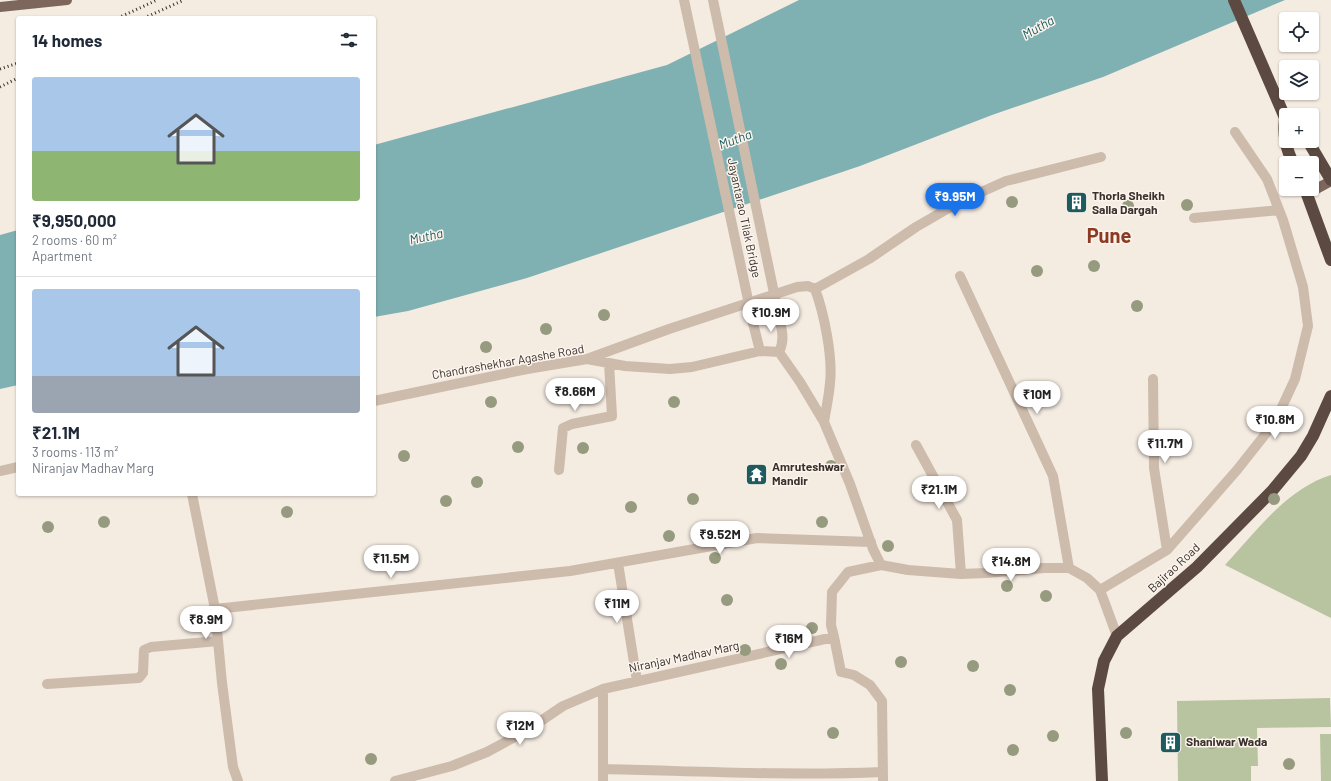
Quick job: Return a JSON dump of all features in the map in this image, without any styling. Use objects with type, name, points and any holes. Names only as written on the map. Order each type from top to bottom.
[{"type":"highway","points":[[1234,0],[1281,108]]},
{"type":"highway","points":[[1312,148],[1331,180]]},
{"type":"highway","points":[[1308,196],[1331,260]]},
{"type":"highway","name":"Bajirao Road","points":[[1102,781],[1098,689],[1104,661],[1117,636],[1197,567],[1272,491],[1301,456],[1313,436],[1331,396]]},
{"type":"main road","points":[[0,7],[67,0]]},
{"type":"main road","points":[[1319,185],[1331,180]]},
{"type":"street","name":"Jayantarao Tilak Bridge","points":[[684,0],[760,351]]},
{"type":"street","name":"Jayantarao Tilak Bridge","points":[[713,0],[783,336],[779,352]]},
{"type":"street","points":[[1100,590],[1167,550],[1237,470],[1275,422],[1295,379],[1308,326],[1303,287],[1279,210],[1267,179],[1235,132]]},
{"type":"street","points":[[815,289],[869,260],[916,227],[961,201],[1006,181],[1101,157]]},
{"type":"street","points":[[1194,218],[1279,210]]},
{"type":"street","points":[[960,276],[1053,476],[1069,568]]},
{"type":"street","points":[[587,359],[669,329],[797,288],[808,286],[815,289],[822,307],[828,345],[831,381],[824,422]]},
{"type":"street","name":"Chandrashekhar Agashe Road","points":[[376,401],[528,369],[587,359],[624,366],[670,369],[692,367],[760,351],[779,352]]},
{"type":"street","points":[[779,352],[800,382],[824,422],[881,565]]},
{"type":"street","points":[[559,470],[564,428],[572,424],[612,416],[609,363]]},
{"type":"street","points":[[1153,379],[1154,468],[1167,550]]},
{"type":"street","points":[[916,445],[957,520],[961,574]]},
{"type":"street","points":[[0,471],[16,467]]},
{"type":"street","points":[[192,496],[215,610],[232,760],[238,781]]},
{"type":"street","points":[[215,610],[570,571],[757,538],[871,542]]},
{"type":"street","points":[[618,563],[637,681]]},
{"type":"street","points":[[603,769],[733,771],[775,774],[882,777],[882,701],[870,685],[854,675],[841,672],[831,625],[832,592],[848,572],[881,565],[908,570],[961,574],[986,574],[1044,568],[1069,568],[1087,578],[1100,590],[1117,636]]},
{"type":"street","name":"Niranjav Madhav Marg","points":[[395,781],[452,766],[487,752],[526,731],[564,706],[603,688],[834,638]]},
{"type":"street","points":[[47,684],[139,678],[143,673],[144,650],[151,647],[218,641]]},
{"type":"street","points":[[603,688],[603,781]]},
{"type":"green space","points":[[1331,475],[1331,618],[1225,565],[1260,526],[1286,501],[1300,490]]},
{"type":"green space","points":[[1330,698],[1331,727],[1257,728],[1258,766],[1251,766],[1251,781],[1178,781],[1177,701]]},
{"type":"green space","points":[[1320,734],[1331,734],[1331,781],[1321,781]]},
{"type":"water","name":"Mutha","points":[[799,0],[1285,0],[1103,77],[992,115],[860,166],[527,278],[408,311],[376,317],[376,144],[667,65]]},
{"type":"water","points":[[16,231],[16,385],[0,389],[0,235]]},
{"type":"railway","points":[[122,16],[157,0]]},
{"type":"railway","points":[[148,16],[184,0]]},
{"type":"railway","points":[[0,69],[16,64]]},
{"type":"railway","points":[[0,87],[16,79]]},
{"type":"place","name":"Thorla Sheikh Salla Dargah","points":[[1076,203]]},
{"type":"place","name":"Amruteshwar Mandir","points":[[756,474]]},
{"type":"place","name":"Shaniwar Wada","points":[[1171,742]]},
{"type":"district","name":"Pune","points":[[1109,236]]}]
